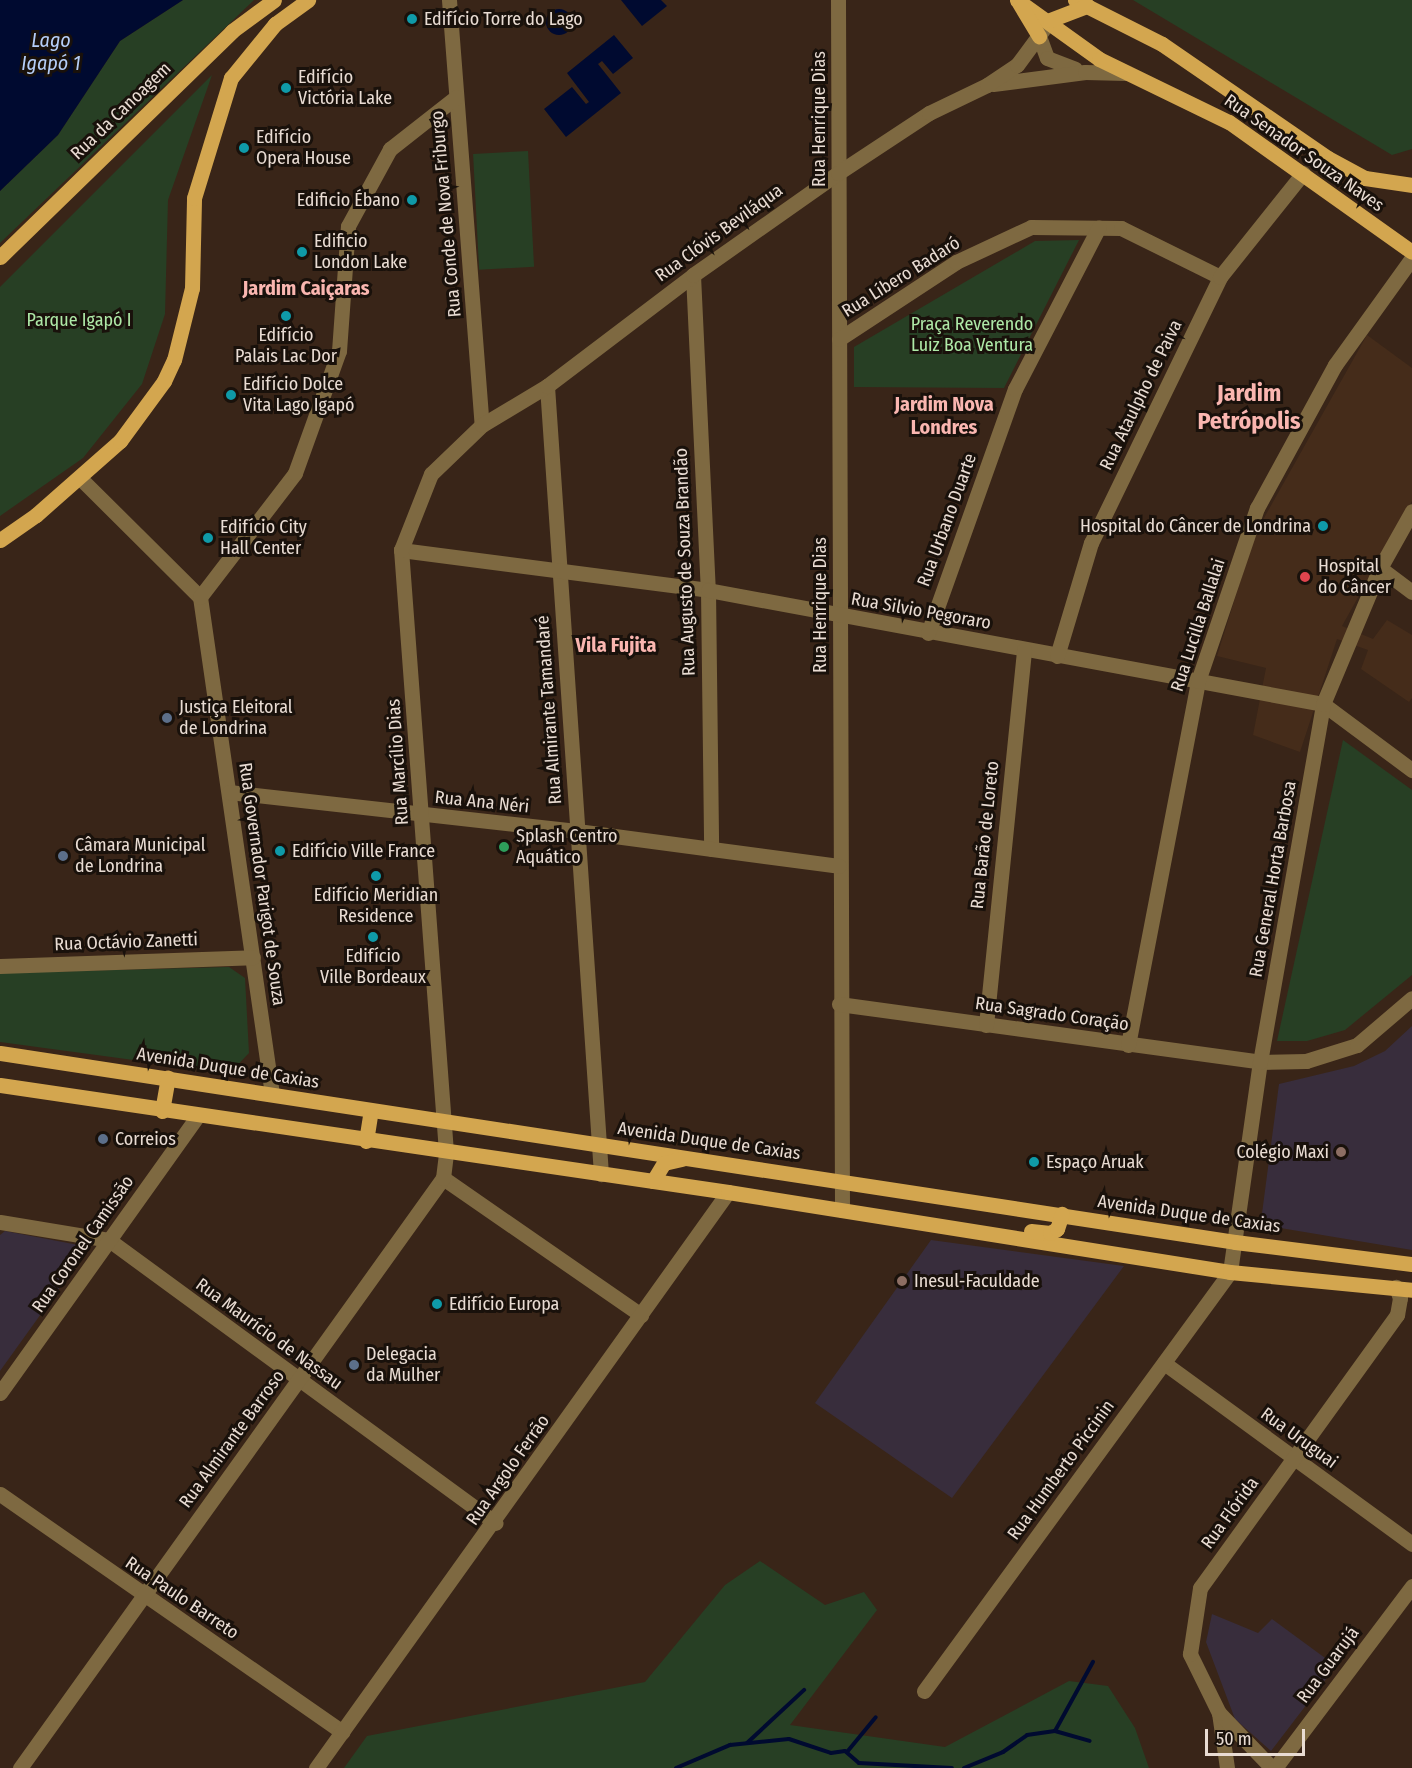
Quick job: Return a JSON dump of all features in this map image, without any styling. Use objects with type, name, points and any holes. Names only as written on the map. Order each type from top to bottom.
[{"type":"main road","name":"Rua da Canoagem","points":[[0,257],[232,32],[274,0]]},
{"type":"main road","points":[[0,540],[80,478],[138,422],[174,360],[192,288],[194,198],[231,78],[276,24],[308,0]]},
{"type":"main road","points":[[1017,0],[1039,36]]},
{"type":"main road","name":"Rua Senador Souza Naves","points":[[1017,0],[1050,20],[1099,60],[1229,122],[1412,252]]},
{"type":"main road","points":[[1050,20],[1081,3],[1162,44],[1328,159],[1365,178],[1412,185]]},
{"type":"main road","name":"Avenida Duque de Caxias","points":[[0,1053],[272,1094],[443,1123],[840,1180],[1235,1242],[1405,1263]]},
{"type":"main road","points":[[162,1111],[168,1078]]},
{"type":"main road","points":[[0,1085],[196,1117],[728,1192],[1230,1272],[1412,1290]]},
{"type":"main road","points":[[366,1141],[371,1111]]},
{"type":"main road","points":[[653,1181],[664,1164],[697,1159]]},
{"type":"main road","points":[[977,1231],[1050,1233],[1057,1229],[1062,1214]]},
{"type":"main road","points":[[1396,1287],[1392,1274],[1405,1263]]},
{"type":"street","name":"Rua Conde de Nova Friburgo","points":[[449,0],[482,425]]},
{"type":"street","name":"Rua Henrique Dias","points":[[838,0],[839,1004],[842,1210]]},
{"type":"street","name":"Rua Clóvis Beviláqua","points":[[482,425],[547,386],[693,275],[838,173],[929,113],[987,85],[1017,65],[1050,20]]},
{"type":"street","points":[[1039,36],[1047,58],[1058,65],[1085,72]]},
{"type":"street","name":"Rua Clóvis Beviláqua","points":[[987,85],[1085,72],[1126,73]]},
{"type":"street","points":[[80,478],[200,597],[295,474],[339,351],[348,226],[390,149],[456,97]]},
{"type":"street","name":"Rua Ataulpho de Paiva","points":[[1057,656],[1091,543],[1220,277],[1303,173]]},
{"type":"street","name":"Rua Líbero Badaró","points":[[839,339],[956,262],[1031,227],[1121,228],[1220,277]]},
{"type":"street","name":"Rua Urbano Duarte","points":[[928,633],[1015,389],[1099,227]]},
{"type":"street","name":"Rua Lucilla Ballalai","points":[[1128,1045],[1198,681],[1257,508],[1335,365],[1412,258]]},
{"type":"street","name":"Rua Augusto de Souza Brandão","points":[[693,275],[708,590],[711,849]]},
{"type":"street","name":"Rua Almirante Tamandaré","points":[[547,386],[601,1174]]},
{"type":"street","name":"Rua Marcílio Dias","points":[[443,1123],[401,550],[431,474],[482,425]]},
{"type":"street","name":"Rua General Horta Barbosa","points":[[1230,1272],[1260,1062],[1323,704],[1380,568],[1412,511]]},
{"type":"street","name":"Rua Silvio Pegoraro","points":[[401,550],[708,590],[928,633],[1323,704],[1412,770]]},
{"type":"street","points":[[1380,568],[1412,592]]},
{"type":"street","name":"Rua Governador Parigot de Souza","points":[[200,597],[272,1094]]},
{"type":"street","name":"Rua Barão de Loreto","points":[[986,1024],[1024,650]]},
{"type":"street","name":"Rua Ana Néri","points":[[229,792],[577,831],[839,866]]},
{"type":"street","name":"Rua Octávio Zanetti","points":[[0,966],[253,957]]},
{"type":"street","name":"Rua Sagrado Coração","points":[[839,1004],[1260,1062],[1306,1061],[1357,1045],[1412,998]]},
{"type":"street","name":"Rua Coronel Camissão","points":[[0,1393],[196,1117]]},
{"type":"street","name":"Rua Almirante Barroso","points":[[20,1768],[141,1595],[299,1381],[443,1178],[446,1152],[443,1123]]},
{"type":"street","points":[[443,1178],[641,1315]]},
{"type":"street","name":"Rua Argolo Ferrão","points":[[316,1768],[495,1523],[728,1192]]},
{"type":"street","name":"Rua Maurício de Nassau","points":[[0,1222],[109,1240],[495,1523]]},
{"type":"street","name":"Rua Humberto Piccinin","points":[[924,1691],[1230,1272]]},
{"type":"street","name":"Rua Flórida","points":[[1274,1768],[1219,1713],[1190,1654],[1200,1588],[1397,1315],[1400,1298],[1396,1287]]},
{"type":"street","name":"Rua Uruguai","points":[[1164,1363],[1412,1544]]},
{"type":"street","name":"Rua Paulo Barreto","points":[[0,1494],[141,1595],[343,1732]]},
{"type":"street","name":"Rua Guarujá","points":[[1274,1768],[1412,1586]]},
{"type":"street","points":[[1219,1713],[1227,1768]]},
{"type":"shaded area","name":"Hospital do Câncer","points":[[1367,335],[1412,368],[1412,501],[1342,626],[1373,639],[1387,620],[1412,635],[1412,698],[1409,702],[1361,669],[1368,650],[1337,639],[1300,752],[1253,735],[1266,668],[1217,656],[1255,534]]},
{"type":"shaded area","name":"Colégio Maxi","points":[[1412,1026],[1412,1250],[1263,1225],[1261,1221],[1279,1084],[1354,1066],[1385,1051]]},
{"type":"shaded area","points":[[5,1231],[89,1247],[0,1371],[0,1235]]},
{"type":"shaded area","points":[[931,1240],[1124,1266],[952,1498],[815,1403]]},
{"type":"shaded area","points":[[1212,1614],[1258,1633],[1272,1619],[1336,1666],[1271,1751],[1235,1719],[1206,1642]]},
{"type":"green space","points":[[183,0],[254,0],[0,243],[0,191],[58,135],[120,41]]},
{"type":"green space","points":[[1133,0],[1412,0],[1412,149],[1392,155]]},
{"type":"green space","name":"Parque Igapó I","points":[[212,75],[168,200],[165,314],[142,384],[83,458],[0,516],[0,287]]},
{"type":"green space","points":[[528,151],[534,267],[479,270],[473,154]]},
{"type":"green space","name":"Praça Reverendo Luiz Boa Ventura","points":[[1079,240],[1004,388],[854,387],[854,347],[1035,241]]},
{"type":"green space","points":[[1343,740],[1412,790],[1412,975],[1345,1030],[1307,1041],[1277,1041]]},
{"type":"green space","points":[[229,967],[245,978],[249,1053],[230,1073],[0,1042],[0,973]]},
{"type":"green space","points":[[760,1561],[825,1605],[864,1592],[877,1610],[790,1725],[945,1747],[1069,1681],[1108,1686],[1135,1728],[1149,1768],[344,1768],[367,1736],[645,1682],[725,1585]]},
{"type":"water","name":"Lago Igapó 1","points":[[0,0],[183,0],[120,41],[58,135],[0,191]]},
{"type":"water","points":[[621,0],[661,0],[667,6],[642,26]]},
{"type":"water","points":[[559,9],[568,13],[572,22],[568,31],[559,35],[550,31],[546,22],[550,13]]},
{"type":"water","points":[[614,35],[633,58],[613,74],[602,61],[598,64],[621,93],[566,137],[544,109],[572,87],[586,104],[589,102],[567,73]]},
{"type":"waterway","points":[[1055,1731],[1093,1662]]},
{"type":"waterway","points":[[747,1743],[804,1690]]},
{"type":"waterway","points":[[847,1752],[876,1717]]},
{"type":"waterway","points":[[964,1768],[1003,1752],[1027,1735],[1055,1731],[1090,1741]]},
{"type":"waterway","points":[[676,1768],[730,1745],[789,1739],[831,1753],[845,1751],[859,1763],[952,1768]]},
{"type":"place","name":"Edifício Torre do Lago","points":[[412,19]]},
{"type":"place","name":"Edifício Victória Lake","points":[[286,88]]},
{"type":"place","name":"Edifício Opera House","points":[[244,148]]},
{"type":"place","name":"Edificio Ébano","points":[[412,200]]},
{"type":"place","name":"Edificio London Lake","points":[[302,252]]},
{"type":"place","name":"Edifício Palais Lac Dor","points":[[286,316]]},
{"type":"place","name":"Edifício Dolce Vita Lago Igapó","points":[[231,395]]},
{"type":"place","name":"Hospital do Câncer de Londrina","points":[[1323,526]]},
{"type":"place","name":"Edifício City Hall Center","points":[[208,538]]},
{"type":"place","name":"Hospital do Câncer","points":[[1305,577]]},
{"type":"place","name":"Justiça Eleitoral de Londrina","points":[[167,718]]},
{"type":"place","name":"Splash Centro Aquático","points":[[504,847]]},
{"type":"place","name":"Edifício Ville France","points":[[280,851]]},
{"type":"place","name":"Câmara Municipal de Londrina","points":[[63,856]]},
{"type":"place","name":"Edifício Meridian Residence","points":[[376,876]]},
{"type":"place","name":"Edifício Ville Bordeaux","points":[[373,937]]},
{"type":"place","name":"Correios","points":[[103,1139]]},
{"type":"place","name":"Colégio Maxi","points":[[1341,1152]]},
{"type":"place","name":"Espaço Aruak","points":[[1034,1162]]},
{"type":"place","name":"Inesul-Faculdade","points":[[902,1281]]},
{"type":"place","name":"Edifício Europa","points":[[437,1304]]},
{"type":"place","name":"Delegacia da Mulher","points":[[354,1365]]},
{"type":"district","name":"Jardim Caiçaras","points":[[306,288]]},
{"type":"district","name":"Jardim Petrópolis","points":[[1249,408]]},
{"type":"district","name":"Jardim Nova Londres","points":[[944,416]]},
{"type":"district","name":"Vila Fujita","points":[[616,645]]}]
